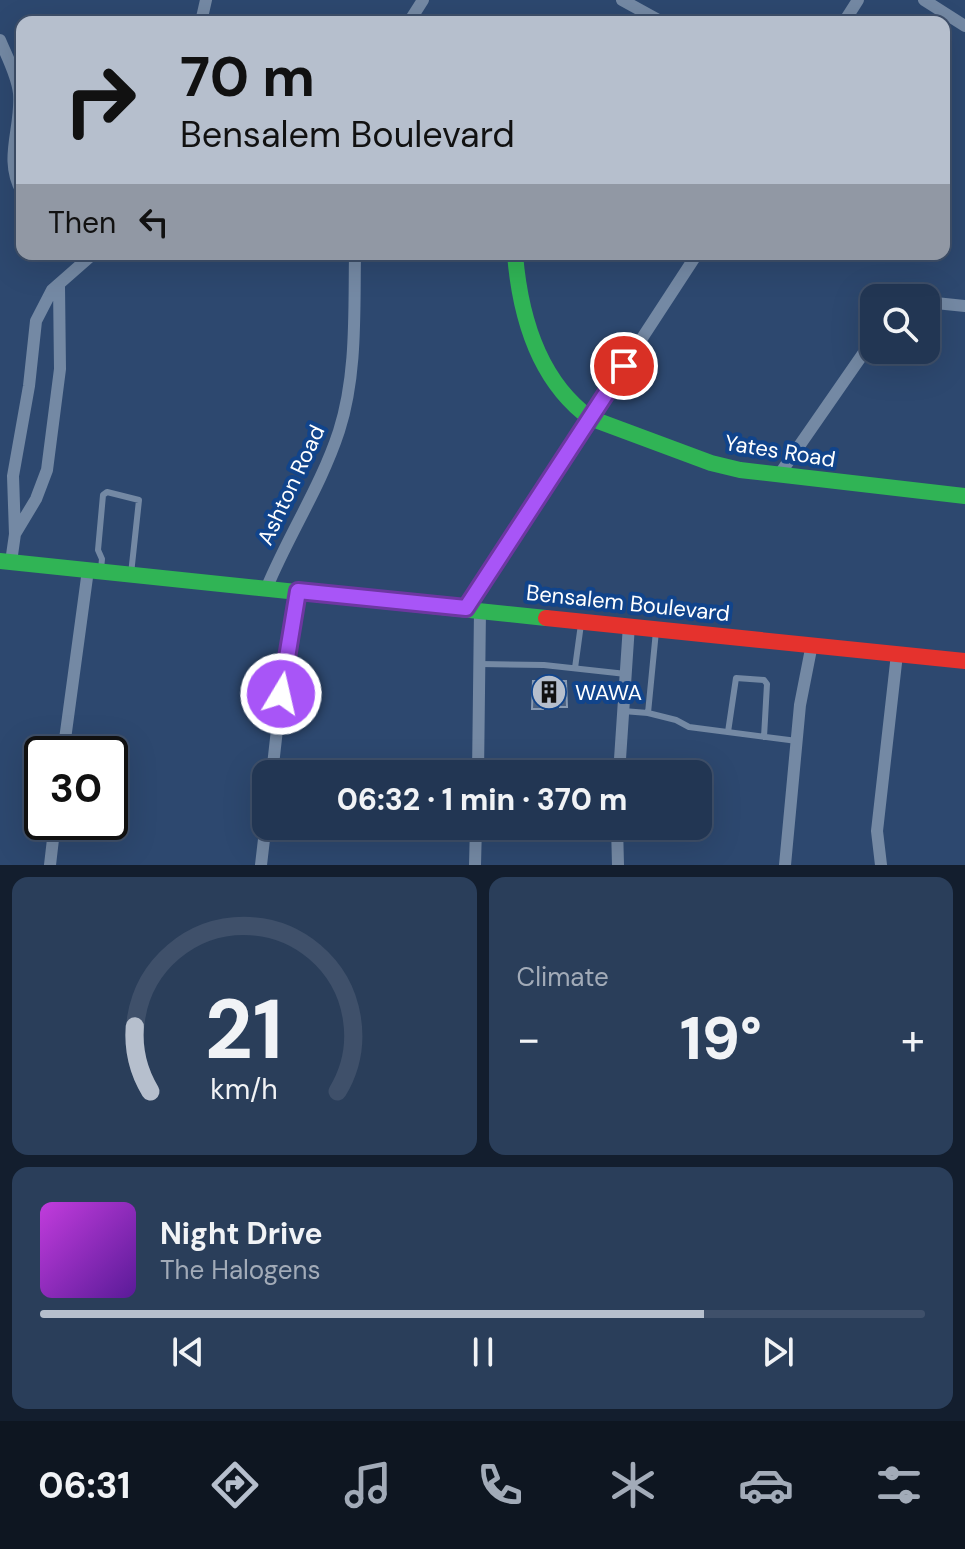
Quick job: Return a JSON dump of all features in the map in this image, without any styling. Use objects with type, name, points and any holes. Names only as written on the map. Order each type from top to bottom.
[{"type":"main road","name":"Yates Road","points":[[516,260],[522,307],[541,358],[563,395],[590,418],[711,463],[740,470],[965,496]]},
{"type":"main road","name":"Bensalem Boulevard","points":[[6,562],[965,661]]},
{"type":"street","points":[[622,0],[651,16]]},
{"type":"street","points":[[924,0],[949,16]]},
{"type":"street","points":[[0,40],[16,83]]},
{"type":"street","points":[[16,120],[12,158],[16,177]]},
{"type":"street","points":[[15,534],[13,476],[29,386],[33,334],[48,297],[76,260]]},
{"type":"street","name":"Ashton Road","points":[[267,587],[281,553],[317,487],[340,428],[351,370],[355,260]]},
{"type":"street","points":[[478,760],[480,664],[473,609],[590,418],[693,260]]},
{"type":"street","points":[[6,562],[15,534],[36,499],[47,470],[60,369],[59,286]]},
{"type":"street","points":[[940,303],[965,306]]},
{"type":"street","points":[[779,475],[860,358]]},
{"type":"street","points":[[66,736],[94,571]]},
{"type":"street","points":[[274,760],[298,591]]},
{"type":"street","points":[[620,760],[629,625]]},
{"type":"street","points":[[785,865],[805,670],[812,644]]},
{"type":"street","points":[[881,865],[877,831],[897,654]]},
{"type":"street","points":[[50,865],[53,840]]},
{"type":"street","points":[[261,865],[264,840]]},
{"type":"street","points":[[475,865],[476,840]]},
{"type":"street","points":[[617,840],[618,865]]},
{"type":"lane","points":[[94,571],[102,559],[98,550],[103,495],[107,492],[137,497],[139,500],[131,574]]},
{"type":"lane","points":[[575,668],[582,620]]},
{"type":"lane","points":[[648,713],[656,628]]},
{"type":"lane","points":[[480,664],[575,668],[626,674]]},
{"type":"lane","points":[[728,732],[736,678],[764,680],[767,684],[764,737]]},
{"type":"lane","points":[[623,711],[648,713],[676,720],[689,727],[797,741]]},
{"type":"building","name":"WAWA","points":[[533,681],[566,681],[567,707],[560,707],[560,703],[543,703],[543,709],[532,709]]},
{"type":"traffic: fast","points":[[516,260],[527,323],[535,345],[557,385],[590,418],[711,463],[740,470],[965,496]]},
{"type":"traffic: fast","points":[[0,561],[546,618]]},
{"type":"traffic: jam","points":[[546,618],[965,661]]},
{"type":"place","name":"WAWA","points":[[549,692]]},
{"type":"route","points":[[281,694],[298,591],[466,608],[624,366]]}]
